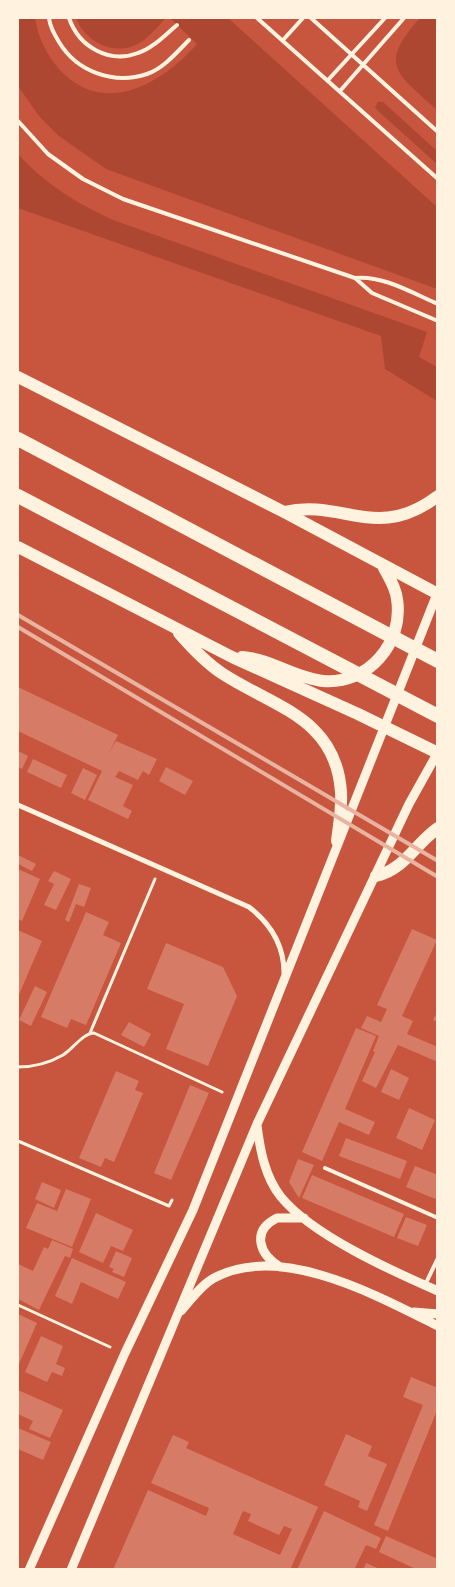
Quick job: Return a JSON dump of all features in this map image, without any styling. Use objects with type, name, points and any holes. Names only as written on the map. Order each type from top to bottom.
[{"type":"highway","points":[[18,439],[284,582],[438,662]]},
{"type":"highway","points":[[18,496],[438,716]]},
{"type":"main road","points":[[18,377],[284,512],[384,568],[437,594]]},
{"type":"main road","points":[[284,512],[312,509],[359,518],[396,517],[413,511],[438,496]]},
{"type":"main road","points":[[18,547],[232,657],[437,753]]},
{"type":"main road","points":[[232,657],[255,658],[309,678],[324,681],[356,676],[370,668],[382,657],[396,629],[397,598],[384,568]]},
{"type":"main road","points":[[174,628],[197,653],[224,675],[293,712],[321,737],[331,754],[341,792],[338,841]]},
{"type":"main road","points":[[376,876],[400,865],[427,836],[438,828]]},
{"type":"street","points":[[29,1570],[125,1354],[193,1210],[437,594]]},
{"type":"street","points":[[71,1570],[257,1124],[409,804],[437,753]]},
{"type":"street","points":[[18,805],[250,907],[260,915],[276,937],[282,950],[284,978]]},
{"type":"street","points":[[257,1124],[262,1155],[268,1176],[281,1196],[304,1218],[345,1244],[438,1290]]},
{"type":"street","points":[[281,1267],[271,1261],[262,1250],[261,1237],[263,1230],[277,1218],[304,1218]]},
{"type":"street","points":[[176,1316],[212,1279],[248,1268],[281,1267],[328,1276],[409,1311],[438,1326]]},
{"type":"street","points":[[409,1311],[438,1314]]},
{"type":"lane","points":[[48,18],[50,26],[66,54],[84,68],[104,76],[126,78],[148,73],[167,62],[189,40]]},
{"type":"lane","points":[[69,18],[76,32],[85,43],[97,51],[110,56],[125,56],[139,53],[153,45],[177,25]]},
{"type":"lane","points":[[256,18],[438,178]]},
{"type":"lane","points":[[283,40],[304,18]]},
{"type":"lane","points":[[311,18],[362,66],[438,132]]},
{"type":"lane","points":[[328,80],[385,18]]},
{"type":"lane","points":[[340,91],[404,18]]},
{"type":"lane","points":[[18,121],[48,154],[83,179],[124,199],[355,278],[365,277],[382,280],[438,304]]},
{"type":"lane","points":[[355,278],[360,285],[372,293],[438,321]]},
{"type":"lane","points":[[326,1168],[438,1218]]},
{"type":"lane","points":[[426,1285],[438,1258]]},
{"type":"path","points":[[18,1067],[36,1066],[62,1056],[90,1033],[160,868]]},
{"type":"path","points":[[90,1033],[236,1099]]},
{"type":"path","points":[[18,1140],[169,1206],[172,1200]]},
{"type":"path","points":[[18,1305],[125,1354]]},
{"type":"shaded area","points":[[18,18],[35,18],[40,39],[50,57],[59,69],[76,84],[94,91],[113,93],[131,90],[150,82],[167,72],[197,44],[170,18],[228,18],[437,207],[437,289],[106,169],[59,136],[39,116],[18,86]]},
{"type":"shaded area","points":[[76,18],[166,18],[144,40],[134,46],[114,48],[104,46],[87,35]]},
{"type":"shaded area","points":[[420,18],[437,18],[437,110],[411,87],[397,68],[396,58],[399,47]]},
{"type":"shaded area","points":[[378,102],[383,102],[437,151],[437,164],[377,110],[375,107]]},
{"type":"shaded area","points":[[18,154],[28,165],[63,193],[116,221],[427,332],[419,357],[437,367],[437,401],[385,369],[381,336],[18,208]]},
{"type":"building","points":[[18,687],[118,735],[108,755],[116,741],[157,759],[149,775],[143,771],[138,780],[119,771],[115,777],[133,785],[123,806],[132,811],[128,819],[88,800],[102,771],[18,731]]},
{"type":"building","points":[[18,751],[28,756],[22,769],[18,767]]},
{"type":"building","points":[[33,759],[67,775],[61,788],[27,772]]},
{"type":"building","points":[[166,767],[193,781],[185,795],[159,781]]},
{"type":"building","points":[[83,768],[97,775],[85,800],[71,793]]},
{"type":"building","points":[[18,855],[36,864],[32,871],[18,864]]},
{"type":"building","points":[[18,869],[40,879],[22,921],[18,919]]},
{"type":"building","points":[[54,871],[71,879],[56,910],[44,905],[54,884],[48,881]]},
{"type":"building","points":[[79,884],[91,888],[84,907],[76,904],[69,922],[65,920]]},
{"type":"building","points":[[86,912],[109,922],[103,935],[121,943],[86,1025],[71,1019],[67,1028],[41,1017]]},
{"type":"building","points":[[412,929],[437,940],[402,1016],[413,1021],[407,1034],[438,1047],[438,1062],[398,1045],[376,1088],[362,1081],[375,1052],[373,1051],[379,1036],[361,1028],[367,1016],[381,1022],[387,1009],[377,1005]]},
{"type":"building","points":[[18,930],[42,941],[18,997]]},
{"type":"building","points":[[166,943],[223,967],[237,996],[208,1066],[166,1049],[184,1004],[147,989]]},
{"type":"building","points":[[35,986],[47,992],[31,1026],[19,1020]]},
{"type":"building","points":[[438,1011],[438,1022],[433,1020]]},
{"type":"building","points":[[129,1022],[151,1034],[144,1047],[121,1035]]},
{"type":"building","points":[[356,1028],[376,1036],[345,1109],[375,1122],[369,1135],[339,1122],[322,1161],[302,1152]]},
{"type":"building","points":[[391,1069],[409,1078],[399,1100],[381,1092]]},
{"type":"building","points":[[116,1071],[139,1081],[135,1090],[143,1093],[114,1162],[105,1158],[101,1167],[79,1158]]},
{"type":"building","points":[[190,1085],[209,1093],[171,1180],[154,1173]]},
{"type":"building","points":[[409,1108],[435,1120],[422,1150],[396,1138]]},
{"type":"building","points":[[346,1138],[407,1161],[400,1179],[339,1156]]},
{"type":"building","points":[[298,1159],[314,1165],[299,1198],[289,1182]]},
{"type":"building","points":[[415,1166],[438,1175],[438,1200],[406,1187]]},
{"type":"building","points":[[312,1175],[404,1214],[394,1237],[302,1198]]},
{"type":"building","points":[[42,1182],[61,1190],[54,1208],[35,1199]]},
{"type":"building","points":[[66,1189],[91,1199],[72,1247],[26,1228],[37,1203],[57,1211]]},
{"type":"building","points":[[96,1213],[133,1230],[123,1251],[111,1246],[103,1263],[79,1252]]},
{"type":"building","points":[[406,1217],[427,1225],[418,1246],[397,1238]]},
{"type":"building","points":[[52,1240],[73,1249],[70,1258],[65,1256],[39,1310],[18,1299],[18,1264],[33,1271],[44,1247],[48,1249]]},
{"type":"building","points":[[116,1251],[132,1258],[124,1277],[112,1272],[114,1269],[109,1267]]},
{"type":"building","points":[[72,1258],[126,1282],[118,1299],[81,1282],[72,1304],[55,1296]]},
{"type":"building","points":[[18,1314],[37,1323],[18,1366]]},
{"type":"building","points":[[41,1336],[63,1346],[56,1364],[65,1368],[62,1376],[52,1372],[47,1382],[25,1372]]},
{"type":"building","points":[[411,1377],[438,1388],[438,1408],[388,1531],[374,1525],[423,1405],[403,1397]]},
{"type":"building","points":[[18,1390],[63,1410],[50,1438],[29,1429],[33,1421],[18,1414]]},
{"type":"building","points":[[18,1428],[51,1442],[43,1460],[18,1449]]},
{"type":"building","points":[[346,1434],[372,1446],[368,1456],[387,1464],[367,1511],[358,1507],[360,1501],[324,1485]]},
{"type":"building","points":[[173,1435],[189,1442],[186,1448],[318,1507],[290,1570],[113,1570],[148,1490],[206,1516],[209,1508],[151,1483]],"holes":[[[243,1511],[251,1514],[248,1521],[279,1535],[284,1526],[292,1529],[280,1555],[233,1534]]]},
{"type":"building","points":[[324,1511],[381,1538],[376,1549],[366,1545],[354,1570],[297,1570]]},
{"type":"building","points":[[386,1536],[438,1559],[438,1570],[418,1570],[379,1552]]},
{"type":"building","points":[[366,1563],[382,1570],[363,1570]]},
{"type":"railway","points":[[18,615],[438,861]]},
{"type":"railway","points":[[18,627],[438,877]]}]
